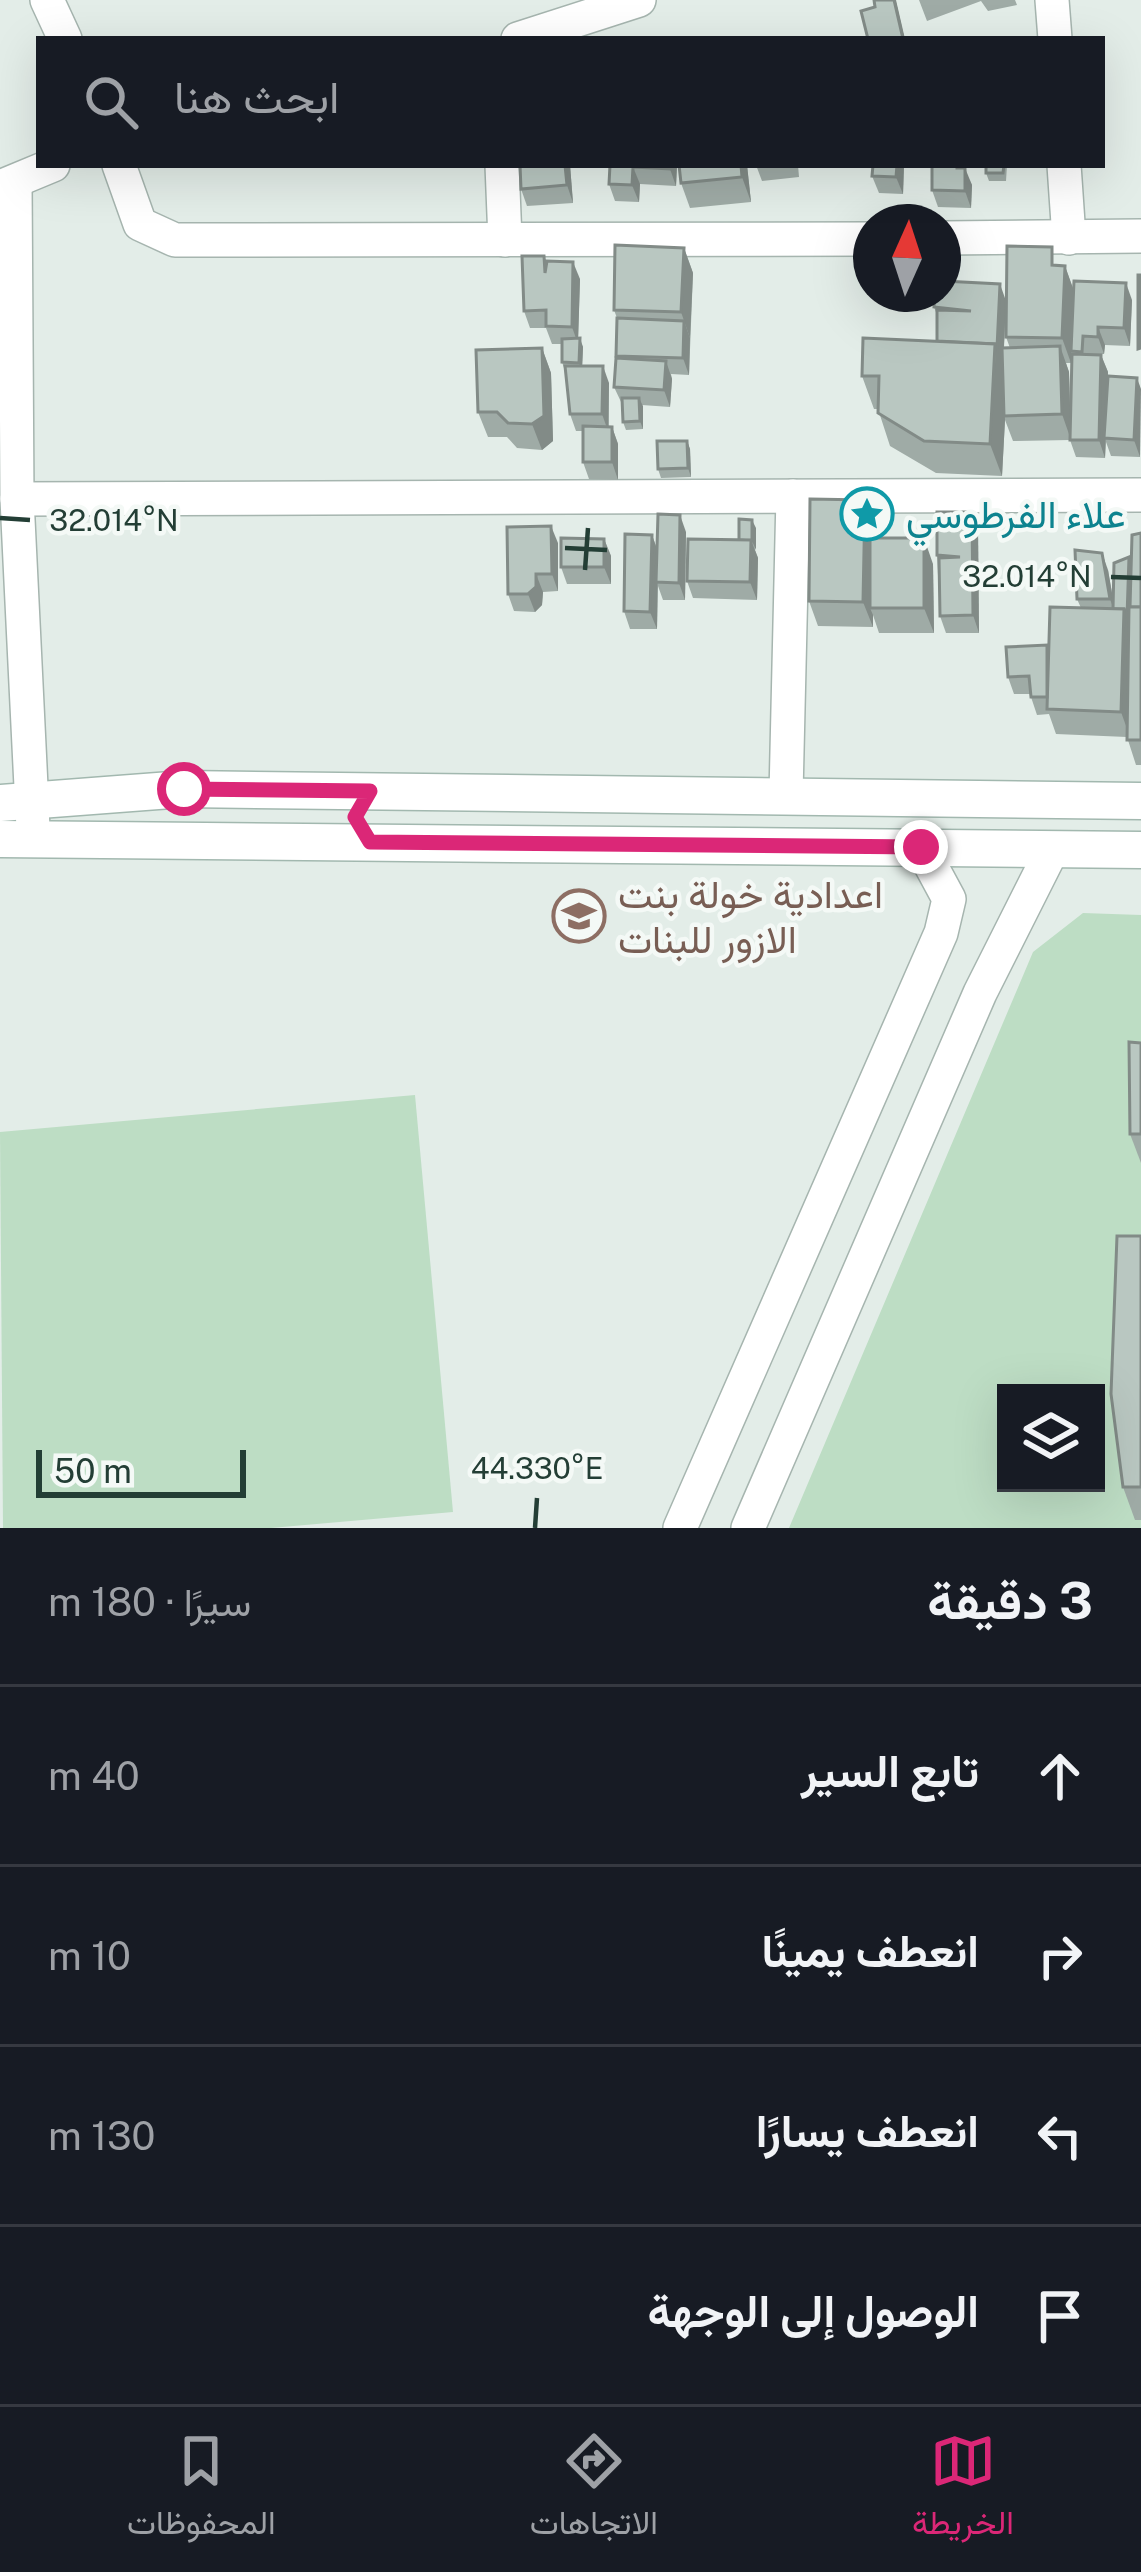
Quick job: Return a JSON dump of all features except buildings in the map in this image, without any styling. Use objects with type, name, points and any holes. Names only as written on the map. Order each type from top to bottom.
[{"type":"street","points":[[47,0],[64,36]]},
{"type":"street","points":[[527,36],[639,0]]},
{"type":"street","points":[[1052,0],[1055,36]]},
{"type":"street","points":[[46,168],[8,185],[16,499],[16,838],[1141,850]]},
{"type":"street","points":[[120,168],[140,224],[175,240],[853,238]]},
{"type":"street","points":[[502,168],[506,240]]},
{"type":"street","points":[[1064,168],[1069,238]]},
{"type":"street","points":[[961,238],[1141,236]]},
{"type":"street","points":[[16,499],[1141,495]]},
{"type":"street","points":[[786,794],[793,496]]},
{"type":"street","points":[[16,801],[184,789],[1141,801]]},
{"type":"street","points":[[370,791],[355,817],[370,842]]},
{"type":"street","points":[[680,1528],[924,972],[949,899],[921,847]]},
{"type":"street","points":[[748,1528],[980,993],[1052,850]]},
{"type":"street","points":[[924,972],[953,969],[972,977],[980,993]]},
{"type":"green space","points":[[1083,913],[1141,915],[1141,1528],[789,1528],[1033,952]]},
{"type":"green space","points":[[415,1095],[453,1512],[271,1528],[3,1528],[0,1132]]},
{"type":"place","name":"علاء الفرطوسي","points":[[867,514]]},
{"type":"place","name":"اعدادية خولة بنت الازور للبنات","points":[[579,916]]},
{"type":"route","points":[[184,789],[370,791],[356,806],[355,817],[362,836],[370,842],[921,847]]}]
